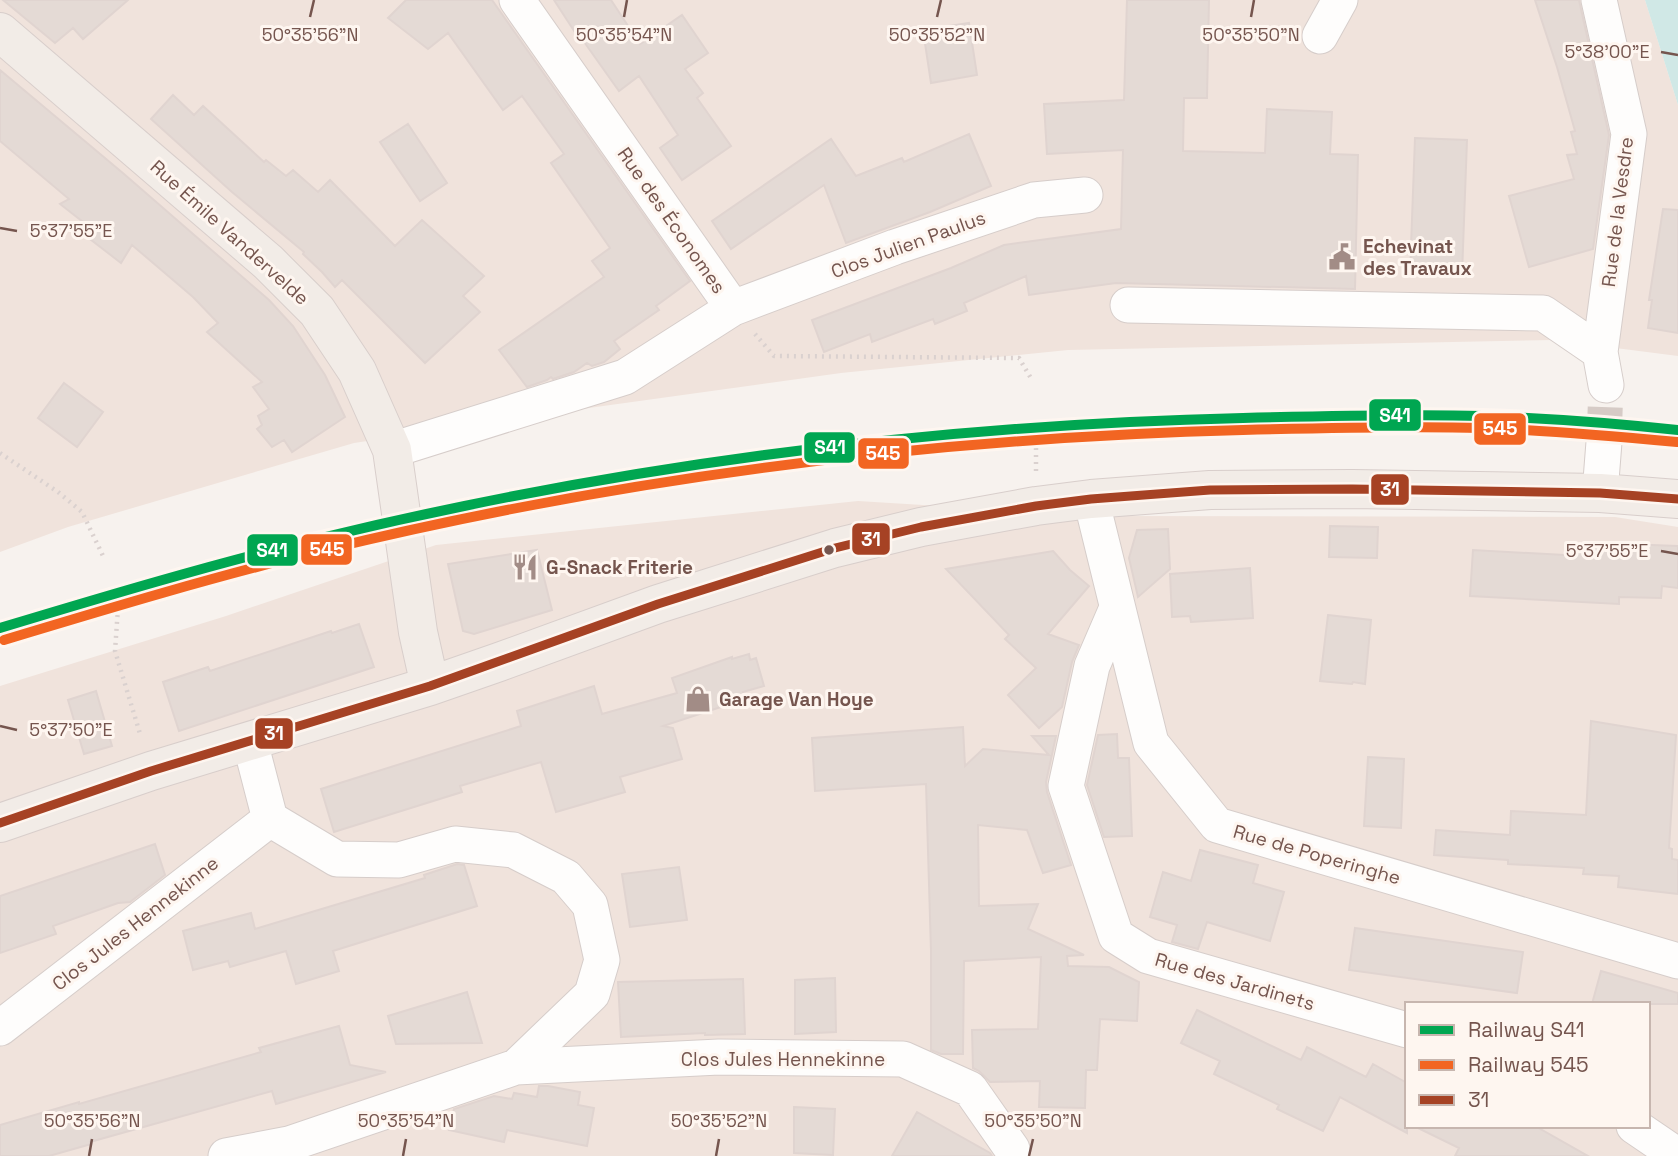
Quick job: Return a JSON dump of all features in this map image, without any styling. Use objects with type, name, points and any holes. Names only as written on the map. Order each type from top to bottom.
[{"type":"main road","name":"Rue Émile Vandervelde","points":[[0,32],[268,262],[317,311],[357,371],[392,450],[418,632],[430,686]]},
{"type":"main road","points":[[0,822],[151,771],[430,686],[658,604],[835,548],[921,527],[1035,506],[1210,490],[1601,493],[1678,499]]},
{"type":"street","name":"Rue des Économes","points":[[392,450],[625,377],[733,308],[517,0]]},
{"type":"street","points":[[1320,36],[1340,0]]},
{"type":"street","name":"Rue de la Vesdre","points":[[1128,304],[1543,313],[1603,368],[1629,134],[1599,0]]},
{"type":"street","name":"Clos Julien Paulus","points":[[733,308],[895,247],[1034,200],[1085,195]]},
{"type":"street","points":[[1601,493],[1604,442]]},
{"type":"street","name":"Rue de Poperinghe","points":[[1091,499],[1152,743],[1217,825],[1678,961]]},
{"type":"street","name":"Rue des Jardinets","points":[[1117,608],[1093,666],[1066,786],[1116,936],[1148,956],[1405,1029]]},
{"type":"street","points":[[250,742],[270,819]]},
{"type":"street","name":"Clos Jules Hennekinne","points":[[0,1028],[270,819],[337,859],[399,860],[455,844],[513,850],[566,877],[590,905],[601,960],[592,994],[516,1067]]},
{"type":"street","name":"Clos Jules Hennekinne","points":[[226,1156],[289,1144],[516,1067],[719,1057],[903,1059],[970,1089],[1012,1149]]},
{"type":"street","points":[[1637,1128],[1678,1156]]},
{"type":"path","points":[[733,308],[774,356],[1019,358],[1032,380]]},
{"type":"path","points":[[0,453],[58,492],[82,512],[104,558]]},
{"type":"path","points":[[118,608],[115,651],[151,771]]},
{"type":"shaded area","points":[[0,0],[1645,0],[1678,105],[1678,356],[1553,340],[1068,350],[841,373],[354,443],[68,527],[0,552]]},
{"type":"shaded area","points":[[858,501],[1101,516],[1615,517],[1678,527],[1678,1156],[0,1156],[0,686],[226,616],[436,545]]},
{"type":"water","points":[[1645,0],[1678,0],[1678,105]]},
{"type":"building","points":[[3,0],[128,0],[83,39],[73,28],[55,43]]},
{"type":"building","points":[[406,0],[492,0],[690,281],[656,306],[659,310],[614,341],[620,349],[604,362],[592,366],[587,363],[574,372],[553,379],[551,377],[527,387],[499,350],[604,277],[592,261],[610,248],[551,163],[564,154],[522,96],[503,110],[448,33],[428,49],[388,18]]},
{"type":"building","points":[[554,0],[611,0],[640,44],[682,15],[708,53],[685,69],[703,93],[697,98],[731,146],[682,180],[660,148],[678,135],[639,76],[619,91]]},
{"type":"building","points":[[1127,0],[1209,0],[1207,98],[1184,98],[1183,151],[1265,153],[1267,109],[1332,112],[1330,154],[1358,155],[1355,289],[1116,283],[1029,295],[1026,276],[964,303],[967,311],[935,324],[933,319],[872,342],[870,334],[824,352],[812,320],[951,268],[1004,245],[1121,229],[1123,150],[1047,154],[1044,104],[1124,100]]},
{"type":"building","points":[[1535,0],[1579,0],[1609,135],[1593,249],[1529,267],[1509,196],[1574,179],[1567,155],[1577,154],[1571,132],[1575,131]]},
{"type":"building","points":[[969,23],[977,75],[931,83],[923,30]]},
{"type":"building","points":[[0,70],[269,300],[293,326],[325,375],[345,417],[292,452],[284,440],[272,447],[257,429],[262,425],[258,416],[269,409],[253,387],[262,382],[207,332],[218,323],[193,297],[132,245],[121,263],[77,229],[83,222],[60,204],[69,199],[0,141]]},
{"type":"building","points":[[173,95],[194,115],[203,106],[264,162],[266,160],[286,176],[293,170],[318,192],[330,180],[395,246],[422,220],[484,276],[463,296],[480,312],[425,363],[342,280],[335,287],[304,252],[151,119]]},
{"type":"building","points":[[408,124],[447,183],[420,201],[380,142]]},
{"type":"building","points":[[969,134],[991,186],[846,243],[824,185],[731,249],[712,221],[831,139],[856,176],[902,158],[904,162]]},
{"type":"building","points":[[1415,138],[1467,140],[1462,275],[1410,273]]},
{"type":"building","points":[[1663,209],[1678,210],[1678,333],[1648,328],[1652,300],[1649,300]]},
{"type":"building","points":[[64,383],[103,412],[77,447],[38,418]]},
{"type":"building","points":[[1330,526],[1378,527],[1377,558],[1329,557]]},
{"type":"building","points":[[1168,529],[1170,569],[1138,597],[1129,558],[1137,530]]},
{"type":"building","points":[[1565,544],[1678,546],[1678,588],[1662,586],[1661,598],[1619,597],[1619,604],[1470,596],[1473,550],[1565,555]]},
{"type":"building","points":[[537,550],[552,610],[474,634],[463,631],[448,564]]},
{"type":"building","points":[[1053,551],[1089,586],[1048,634],[1079,645],[1072,662],[1062,707],[1039,728],[1008,695],[1036,668],[1005,639],[1009,635],[946,569]]},
{"type":"building","points":[[1250,568],[1253,618],[1191,622],[1190,616],[1172,617],[1170,574]]},
{"type":"building","points":[[1328,615],[1371,620],[1365,684],[1320,681]]},
{"type":"building","points":[[359,624],[374,667],[179,731],[163,682],[208,667],[210,671]]},
{"type":"building","points":[[749,654],[750,660],[756,658],[764,686],[743,692],[745,699],[663,726],[673,728],[682,759],[620,777],[625,792],[556,812],[541,762],[460,786],[462,792],[334,832],[321,789],[521,726],[517,711],[594,686],[602,714],[677,693],[672,678],[732,657]]},
{"type":"building","points":[[96,691],[112,746],[84,754],[68,700]]},
{"type":"building","points":[[1591,721],[1676,735],[1669,848],[1672,849],[1672,859],[1678,860],[1678,894],[1618,887],[1619,876],[1583,874],[1584,868],[1508,864],[1508,860],[1434,855],[1436,830],[1510,835],[1511,811],[1586,815]]},
{"type":"building","points":[[963,727],[965,766],[983,749],[1049,755],[1032,736],[1056,736],[1046,782],[1047,792],[1071,865],[1043,873],[1027,830],[978,825],[979,906],[1038,904],[1028,929],[1084,955],[1067,956],[1068,966],[1109,967],[1139,982],[1137,1021],[1100,1019],[1097,1070],[1086,1070],[1085,1108],[1039,1107],[1040,1081],[990,1082],[973,1068],[972,1030],[1038,1029],[1041,957],[964,961],[963,1054],[941,1054],[931,1050],[926,784],[815,791],[812,738]]},
{"type":"building","points":[[1117,734],[1118,758],[1129,758],[1132,836],[1104,837],[1087,785],[1098,735]]},
{"type":"building","points":[[1368,757],[1404,759],[1401,828],[1364,826]]},
{"type":"building","points":[[155,844],[165,875],[130,902],[118,903],[53,926],[56,934],[0,953],[0,896]]},
{"type":"building","points":[[1200,850],[1258,865],[1253,883],[1284,892],[1270,941],[1207,922],[1198,949],[1172,942],[1177,925],[1150,917],[1163,872],[1191,881]]},
{"type":"building","points":[[457,864],[464,865],[477,906],[333,951],[339,971],[296,984],[286,951],[230,967],[228,961],[193,970],[183,931],[251,913],[255,929],[425,878],[424,875]]},
{"type":"building","points":[[679,867],[687,920],[630,927],[622,874]]},
{"type":"building","points":[[1355,928],[1523,952],[1517,993],[1349,970]]},
{"type":"building","points":[[1601,971],[1678,993],[1678,1004],[1593,1002]]},
{"type":"building","points":[[835,978],[836,1032],[795,1034],[795,980]]},
{"type":"building","points":[[743,979],[745,1034],[621,1037],[618,982]]},
{"type":"building","points":[[467,992],[482,1043],[396,1044],[388,1016]]},
{"type":"building","points":[[1197,1010],[1301,1060],[1307,1047],[1366,1077],[1373,1064],[1405,1082],[1407,1133],[1340,1097],[1323,1131],[1277,1109],[1279,1105],[1214,1074],[1220,1061],[1181,1043]]},
{"type":"building","points":[[339,1026],[350,1065],[386,1072],[276,1104],[272,1091],[49,1156],[0,1156],[0,1125],[261,1052],[259,1048]]},
{"type":"building","points":[[539,1086],[580,1092],[578,1105],[594,1108],[587,1146],[507,1130],[504,1142],[449,1130],[454,1109],[494,1096],[512,1099],[514,1093],[537,1097]]},
{"type":"building","points":[[794,1107],[835,1109],[833,1155],[794,1153]]},
{"type":"building","points":[[917,1112],[990,1153],[992,1156],[892,1156]]},
{"type":"building","points":[[1418,1128],[1539,1128],[1588,1156],[1455,1156],[1459,1148]]},
{"type":"tunnel","points":[[1604,442],[1606,385]]},
{"type":"rail line","name":"S41","points":[[0,628],[240,559],[435,512],[549,489],[779,453],[1010,429],[1243,418],[1482,416],[1678,430]]},
{"type":"rail line","name":"545","points":[[4,640],[243,571],[437,524],[665,482],[895,452],[1127,434],[1392,427],[1481,428],[1677,442]]},
{"type":"transit line","name":"31","points":[[0,823],[151,771],[430,686],[658,604],[835,548],[921,527],[1036,506],[1210,490],[1600,493],[1678,499]]},
{"type":"place","name":"Echevinat des Travaux","points":[[1342,257]]},
{"type":"place","name":"G-Snack Friterie","points":[[525,567]]},
{"type":"place","name":"Garage Van Hoye","points":[[698,699]]}]
